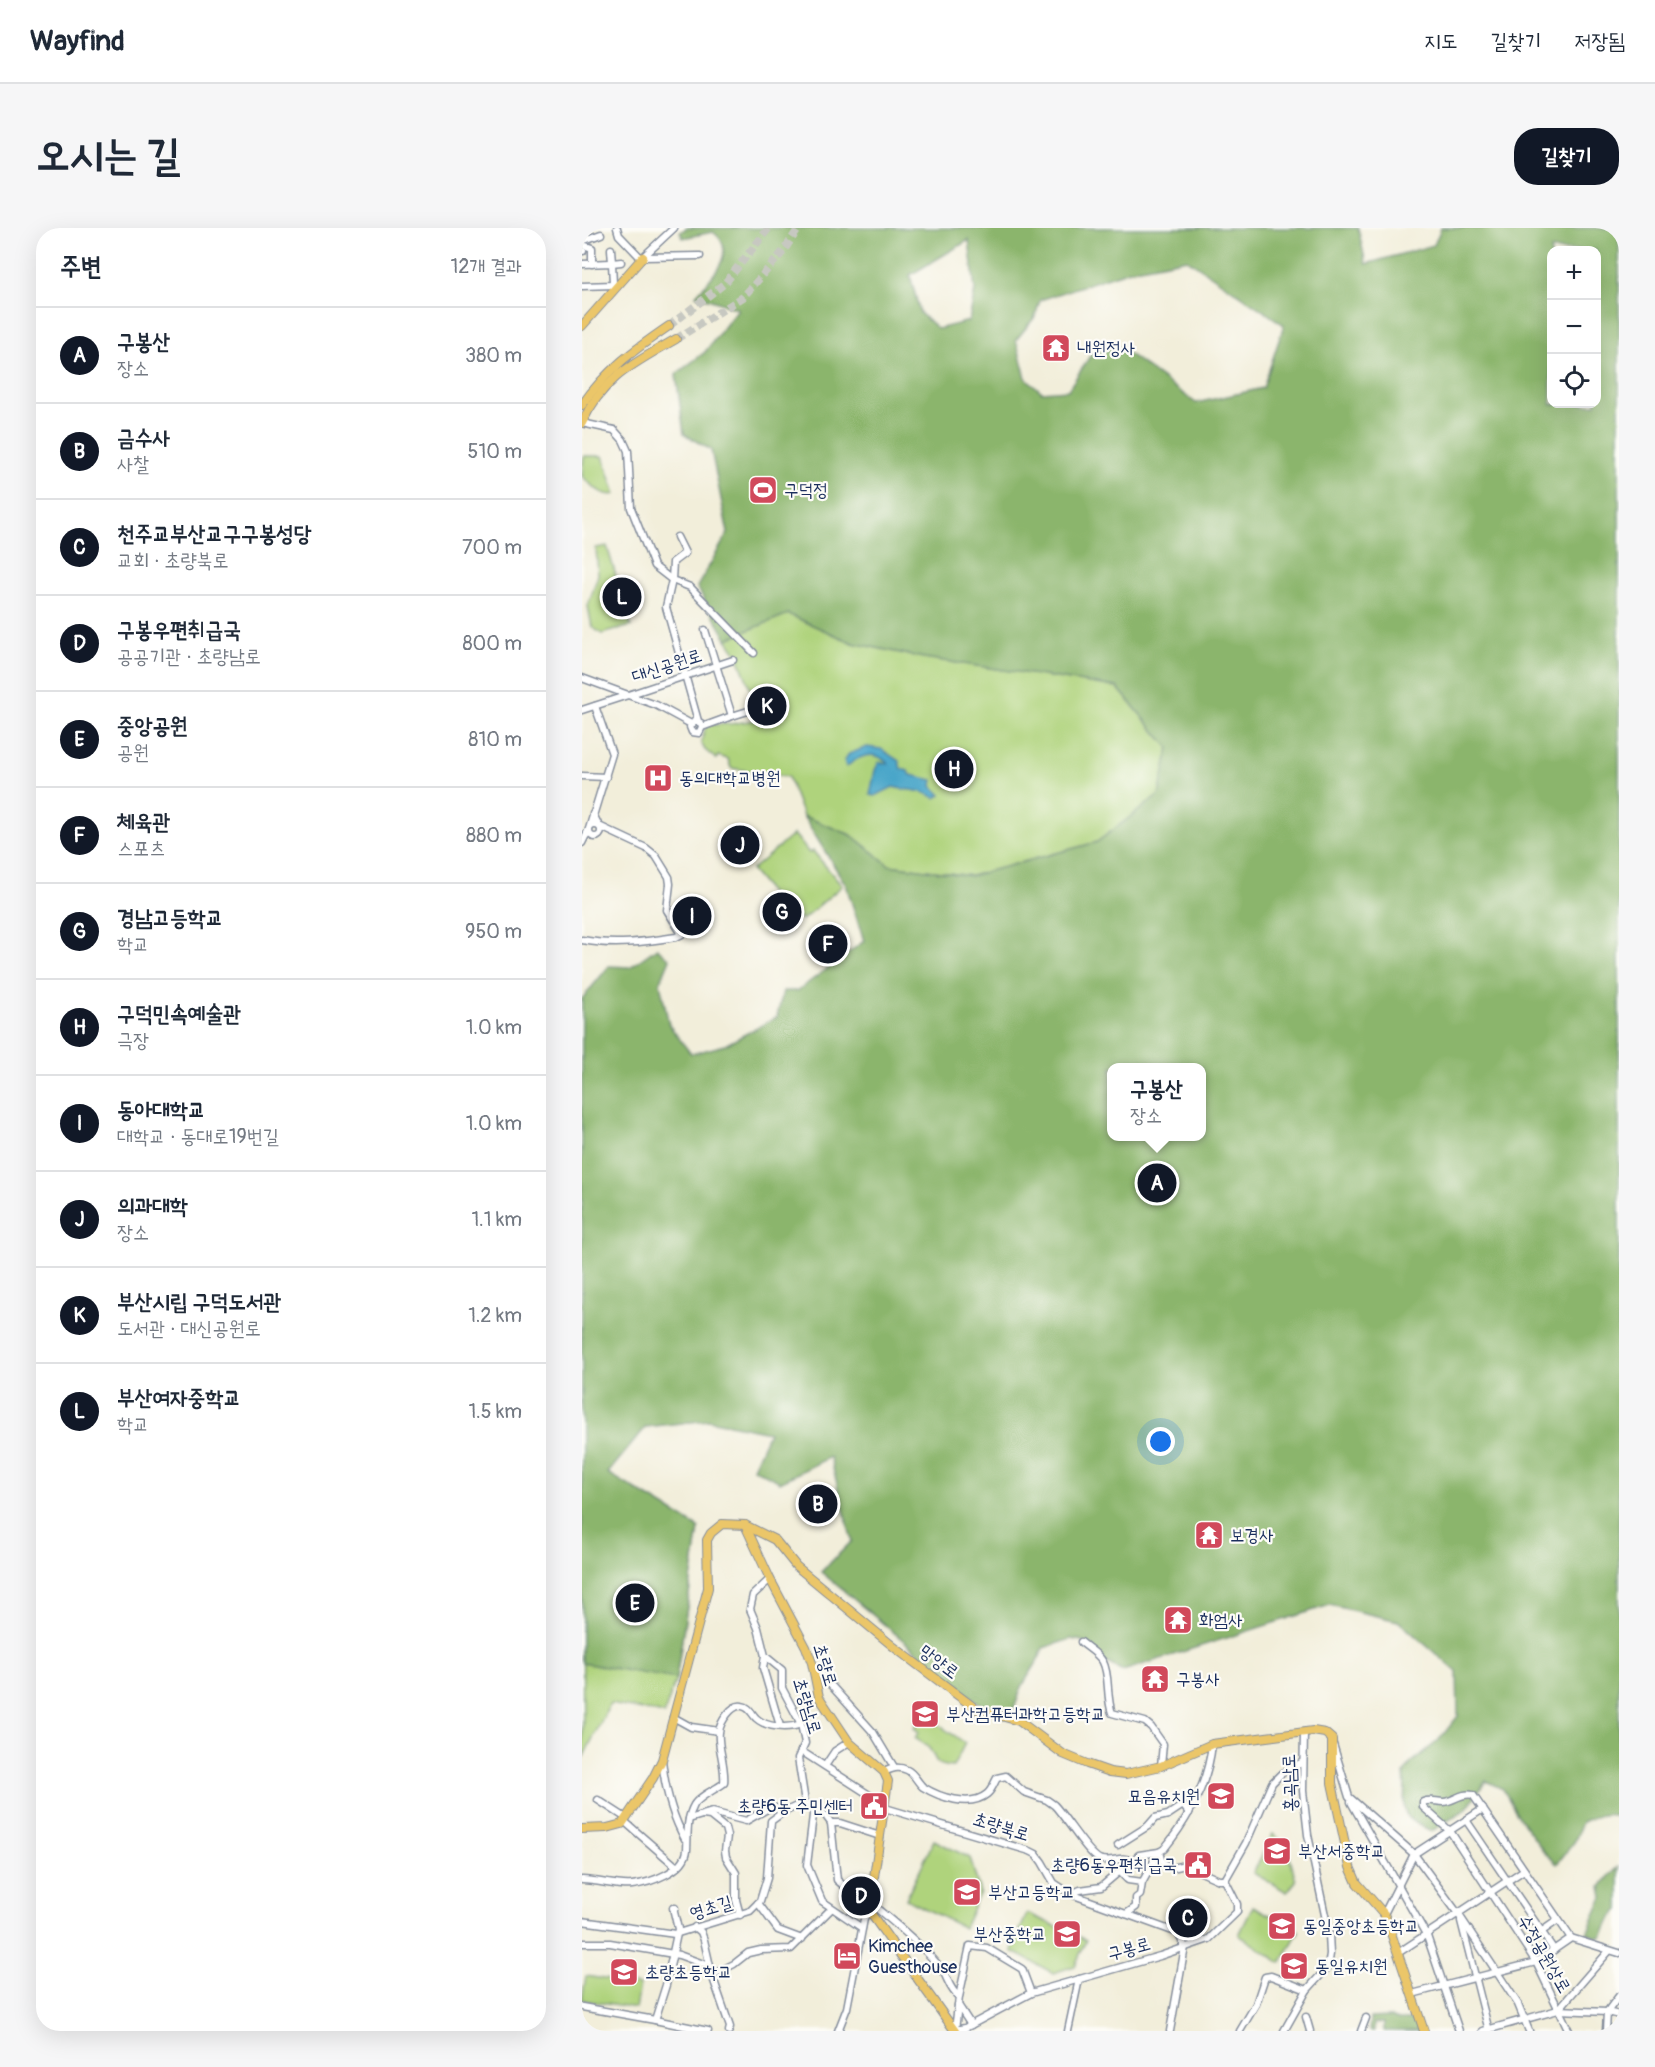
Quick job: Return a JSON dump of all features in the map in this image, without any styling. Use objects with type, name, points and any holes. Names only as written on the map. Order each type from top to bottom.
[{"type":"main road","points":[[582,326],[616,285],[643,258]]},
{"type":"main road","points":[[582,405],[607,373],[625,356],[669,326]]},
{"type":"main road","points":[[582,423],[588,409],[613,378],[676,339]]},
{"type":"main road","points":[[582,1829],[607,1828],[622,1824],[648,1786],[662,1760],[708,1588],[707,1540],[711,1533],[722,1524],[745,1525]]},
{"type":"main road","name":"초량로","points":[[745,1525],[806,1647],[819,1697],[849,1742],[884,1772]]},
{"type":"main road","name":"망양로","points":[[745,1525],[775,1540],[796,1566],[894,1647],[976,1709],[1019,1721],[1063,1754],[1110,1772],[1126,1774],[1161,1766],[1212,1744],[1304,1732],[1322,1732],[1332,1740]]},
{"type":"main road","points":[[1332,1740],[1332,1783],[1350,1867],[1357,1884],[1384,1914],[1424,2031]]},
{"type":"main road","points":[[884,1772],[888,1781],[869,1904],[955,2031]]},
{"type":"street","points":[[617,228],[619,235],[637,255],[643,258],[700,256]]},
{"type":"street","points":[[643,258],[674,228]]},
{"type":"street","points":[[583,248],[601,234]]},
{"type":"street","points":[[583,248],[592,248],[592,264]]},
{"type":"street","points":[[582,286],[616,285],[611,249]]},
{"type":"street","points":[[582,264],[621,262]]},
{"type":"street","points":[[582,423],[614,430],[623,440],[628,451],[631,507],[654,566],[672,580],[690,587],[754,653]]},
{"type":"street","points":[[677,537],[685,553],[673,562],[666,607],[687,677],[697,724],[751,710]]},
{"type":"street","name":"대신공원로","points":[[705,630],[732,716]]},
{"type":"street","name":"대신공원로","points":[[582,710],[733,660]]},
{"type":"street","name":"대신공원로","points":[[582,678],[656,705],[697,724]]},
{"type":"street","points":[[582,845],[612,754],[595,706]]},
{"type":"street","points":[[582,776],[606,777]]},
{"type":"street","points":[[593,814],[601,832],[597,837]]},
{"type":"street","points":[[582,940],[603,944],[634,943],[682,934],[667,910],[671,890],[669,878],[656,856],[646,848],[599,826],[593,825],[589,829]]},
{"type":"street","points":[[589,829],[592,837],[597,837]]},
{"type":"street","points":[[582,845],[610,832]]},
{"type":"street","points":[[663,939],[673,932],[674,922]]},
{"type":"street","name":"초량남로","points":[[770,1579],[753,1595],[750,1609],[758,1628],[765,1656],[782,1670],[782,1688],[801,1724],[805,1743],[798,1758],[806,1802]]},
{"type":"street","points":[[1081,1642],[1104,1663],[1108,1703],[1112,1713],[1145,1722],[1163,1744],[1161,1766]]},
{"type":"street","points":[[765,1656],[763,1668],[780,1726]]},
{"type":"street","points":[[813,1671],[819,1672],[873,1732],[894,1767]]},
{"type":"street","points":[[582,1880],[629,1886],[654,1881],[684,1860],[687,1851],[689,1819],[695,1803],[724,1783],[725,1774],[719,1731],[734,1707],[739,1705],[746,1707],[756,1718],[771,1726],[801,1724]]},
{"type":"street","points":[[673,1717],[691,1727],[719,1731]]},
{"type":"street","name":"홍곡남로","points":[[1284,2031],[1307,1990],[1328,1967],[1330,1954],[1329,1935],[1308,1835],[1303,1791],[1304,1732]]},
{"type":"street","points":[[1332,1740],[1349,1797],[1427,1936],[1459,2031]]},
{"type":"street","points":[[825,1766],[835,1751],[849,1742]]},
{"type":"street","points":[[1126,1914],[1136,1908],[1136,1898],[1141,1892],[1142,1882],[1159,1852],[1168,1844],[1189,1813],[1201,1789],[1212,1744]]},
{"type":"street","name":"초량북로","points":[[801,1751],[885,1806],[1036,1854],[1054,1883],[1071,1894],[1178,1933],[1185,1947]]},
{"type":"street","points":[[662,1760],[664,1781],[674,1821],[686,1840]]},
{"type":"street","points":[[1159,1852],[1162,1862],[1172,1868],[1185,1865],[1225,1881],[1246,1843],[1272,1783],[1282,1773],[1303,1762]]},
{"type":"street","points":[[884,1772],[894,1767],[909,1770],[927,1789],[952,1799],[963,1800],[982,1797],[988,1793],[997,1778],[1006,1776],[1024,1792],[1047,1800],[1054,1805],[1096,1857],[1107,1861],[1125,1858],[1131,1861]]},
{"type":"street","points":[[648,1786],[664,1781]]},
{"type":"street","name":"수정공원상로","points":[[1569,2031],[1536,1962],[1450,1832],[1423,1807],[1423,1802],[1427,1800],[1445,1802],[1467,1793],[1473,1795],[1571,1938],[1619,1953]]},
{"type":"street","points":[[1349,1797],[1414,1854],[1459,1915],[1518,2004],[1529,2031]]},
{"type":"street","points":[[598,1800],[625,1820],[677,1867]]},
{"type":"street","points":[[689,1819],[712,1812],[746,1821],[769,1808],[776,1808],[782,1814],[806,1802],[825,1815],[831,1823],[837,1880],[934,1959],[945,1972],[950,1990],[971,2025]]},
{"type":"street","points":[[1118,1845],[1148,1826],[1155,1818],[1167,1815],[1183,1805],[1189,1813]]},
{"type":"street","points":[[814,1808],[807,1865],[822,1901],[862,1928]]},
{"type":"street","points":[[1384,1914],[1414,1854],[1482,1809]]},
{"type":"street","name":"영초길","points":[[582,1920],[675,1934],[750,1911],[758,1903],[765,1889],[771,1821],[782,1814]]},
{"type":"street","points":[[703,1815],[710,1816],[725,1828],[726,1857],[736,1873],[736,1900],[740,1915]]},
{"type":"street","points":[[1466,1820],[1554,1950]]},
{"type":"street","points":[[831,1823],[840,1823],[880,1836]]},
{"type":"street","points":[[1071,1894],[1080,1890],[1101,1887],[1139,1855],[1159,1852]]},
{"type":"street","points":[[1398,1953],[1459,1915],[1524,1870]]},
{"type":"street","points":[[1119,1871],[1128,1880],[1142,1882]]},
{"type":"street","name":"구봉로","points":[[955,2031],[1031,1993],[1160,1956],[1209,1939],[1237,1912],[1237,1904],[1225,1881]]},
{"type":"street","points":[[758,1903],[778,1930],[802,1939]]},
{"type":"street","points":[[838,2031],[847,2008],[862,1928],[869,1904]]},
{"type":"street","points":[[656,2019],[678,1929],[673,1908],[675,1908]]},
{"type":"street","points":[[712,1975],[734,1964],[748,1953],[791,1949],[831,1909]]},
{"type":"street","points":[[1459,1915],[1486,2030],[1558,2010],[1606,2012],[1619,2015]]},
{"type":"street","name":"수정공원상로","points":[[1541,1932],[1558,1920]]},
{"type":"street","points":[[695,1928],[702,1932],[709,1966],[730,2027],[729,2031]]},
{"type":"street","points":[[1412,1994],[1536,1962],[1571,1938]]},
{"type":"street","points":[[582,1943],[610,1942],[671,1953],[709,1966]]},
{"type":"street","points":[[955,2031],[958,2001],[970,1946],[987,1948],[1022,1969],[1031,1993]]},
{"type":"street","points":[[1170,2031],[1185,1947]]},
{"type":"street","points":[[1558,2010],[1609,1951]]},
{"type":"street","points":[[1240,2031],[1256,2004],[1265,1977],[1271,1976],[1307,1990]]},
{"type":"street","points":[[1068,2031],[1079,1979]]},
{"type":"street","points":[[1606,2031],[1606,2012],[1619,1996]]},
{"type":"street","points":[[582,2007],[656,2019],[708,2031]]},
{"type":"street","points":[[1306,2017],[1310,2031]]},
{"type":"street","points":[[1361,2031],[1365,2018]]},
{"type":"green space","points":[[687,228],[1358,228],[1366,264],[1434,245],[1441,228],[1619,228],[1619,1817],[1605,1815],[1582,1822],[1575,1841],[1557,1864],[1545,1853],[1520,1819],[1503,1789],[1486,1781],[1466,1809],[1432,1831],[1411,1820],[1407,1815],[1404,1809],[1404,1773],[1411,1763],[1438,1741],[1458,1716],[1457,1672],[1398,1621],[1330,1605],[1123,1671],[1103,1661],[1082,1641],[1071,1639],[1043,1648],[1010,1713],[980,1704],[821,1572],[852,1541],[830,1457],[780,1482],[753,1468],[769,1432],[709,1420],[646,1427],[608,1473],[699,1528],[676,1679],[582,1663],[582,999],[609,966],[630,967],[657,948],[670,959],[660,983],[669,1025],[691,1054],[725,1045],[777,1017],[783,991],[797,991],[864,941],[846,885],[803,816],[851,835],[889,865],[971,876],[1097,842],[1159,795],[1169,748],[1117,687],[924,658],[853,643],[788,614],[727,639],[697,587],[728,533],[711,450],[684,434],[676,374],[705,352],[738,309],[696,295],[715,273],[723,257],[724,248],[721,240],[713,232],[683,238],[680,232]],"holes":[[[969,240],[975,290],[969,321],[938,329],[920,313],[910,275]],[[1187,259],[1284,325],[1263,388],[1196,403],[1119,347],[1092,353],[1068,390],[1042,392],[1026,378],[1016,340],[1035,317],[1040,300],[1130,270]]]},
{"type":"green space","points":[[584,456],[603,456],[616,494],[602,492],[582,476]]},
{"type":"green space","points":[[607,546],[631,626],[602,634],[592,627],[588,606],[598,575],[596,548]]},
{"type":"green space","points":[[788,614],[853,643],[924,658],[1117,687],[1169,748],[1160,795],[1097,842],[971,876],[889,865],[851,835],[803,816],[788,777],[731,768],[728,759],[718,756],[716,759],[705,750],[701,743],[706,725],[762,719],[736,652],[727,639]]},
{"type":"green space","points":[[794,834],[809,853],[813,851],[842,886],[802,920],[799,917],[794,922],[751,870]]},
{"type":"green space","points":[[582,1461],[699,1528],[676,1679],[664,1714],[610,1704],[583,1758]]},
{"type":"green space","points":[[923,1714],[965,1743],[953,1767],[938,1763],[928,1747],[915,1738],[919,1732],[914,1728]]},
{"type":"green space","points":[[1273,1834],[1286,1844],[1296,1881],[1287,1892],[1253,1873]]},
{"type":"green space","points":[[934,1840],[970,1858],[980,1892],[964,1928],[906,1899]]},
{"type":"green space","points":[[1619,1867],[1619,1910],[1611,1918],[1602,1937],[1596,1937],[1587,1933],[1603,1897],[1601,1887]]},
{"type":"green space","points":[[1253,1906],[1299,1931],[1281,1963],[1239,1935]]},
{"type":"green space","points":[[1027,1913],[1086,1940],[1075,1966],[1053,1973],[1012,1951]]},
{"type":"green space","points":[[586,1976],[640,1985],[636,2009],[582,2000]]},
{"type":"green space","points":[[1390,2017],[1399,2020],[1416,2020],[1420,2031],[1384,2031],[1384,2023],[1374,2023],[1374,2031],[1369,2031],[1370,2018]]},
{"type":"water","points":[[867,747],[881,749],[899,761],[901,769],[908,771],[911,775],[933,780],[932,786],[941,795],[935,798],[920,792],[893,787],[875,796],[870,795],[879,762],[888,764],[883,759],[872,755],[862,757],[846,767],[844,760],[849,754]]},
{"type":"tunnel","points":[[669,326],[725,283],[769,228]]},
{"type":"tunnel","points":[[676,339],[743,297],[782,253],[799,228]]},
{"type":"place","name":"내원정사","points":[[1056,348]]},
{"type":"place","name":"구덕정","points":[[763,490]]},
{"type":"place","name":"부산여자중학교","points":[[622,597]]},
{"type":"place","name":"부산시립 구덕도서관","points":[[767,706]]},
{"type":"place","name":"구덕민속예술관","points":[[954,769]]},
{"type":"place","name":"동의대학교병원","points":[[658,778]]},
{"type":"place","name":"의과대학","points":[[740,845]]},
{"type":"place","name":"경남고등학교","points":[[782,912]]},
{"type":"place","name":"동아대학교","points":[[692,916]]},
{"type":"place","name":"체육관","points":[[828,944]]},
{"type":"place","name":"구봉산","points":[[1157,1183]]},
{"type":"place","name":"금수사","points":[[818,1504]]},
{"type":"place","name":"보경사","points":[[1209,1535]]},
{"type":"place","name":"중앙공원","points":[[635,1603]]},
{"type":"place","name":"화엄사","points":[[1178,1620]]},
{"type":"place","name":"구봉사","points":[[1155,1679]]},
{"type":"place","name":"부산컴퓨터과학고등학교","points":[[925,1714]]},
{"type":"place","name":"묘음유치원","points":[[1221,1796]]},
{"type":"place","name":"초량6동 주민센터","points":[[874,1806]]},
{"type":"place","name":"부산서중학교","points":[[1277,1851]]},
{"type":"place","name":"초량6동우편취급국","points":[[1198,1865]]},
{"type":"place","name":"부산고등학교","points":[[967,1892]]},
{"type":"place","name":"구봉우편취급국","points":[[861,1896]]},
{"type":"place","name":"천주교부산교구구봉성당","points":[[1188,1918]]},
{"type":"place","name":"동일중앙초등학교","points":[[1282,1926]]},
{"type":"place","name":"부산중학교","points":[[1067,1934]]},
{"type":"place","name":"Kimchee Guesthouse","points":[[847,1956]]},
{"type":"place","name":"동일유치원","points":[[1294,1966]]},
{"type":"place","name":"초량초등학교","points":[[624,1972]]}]
